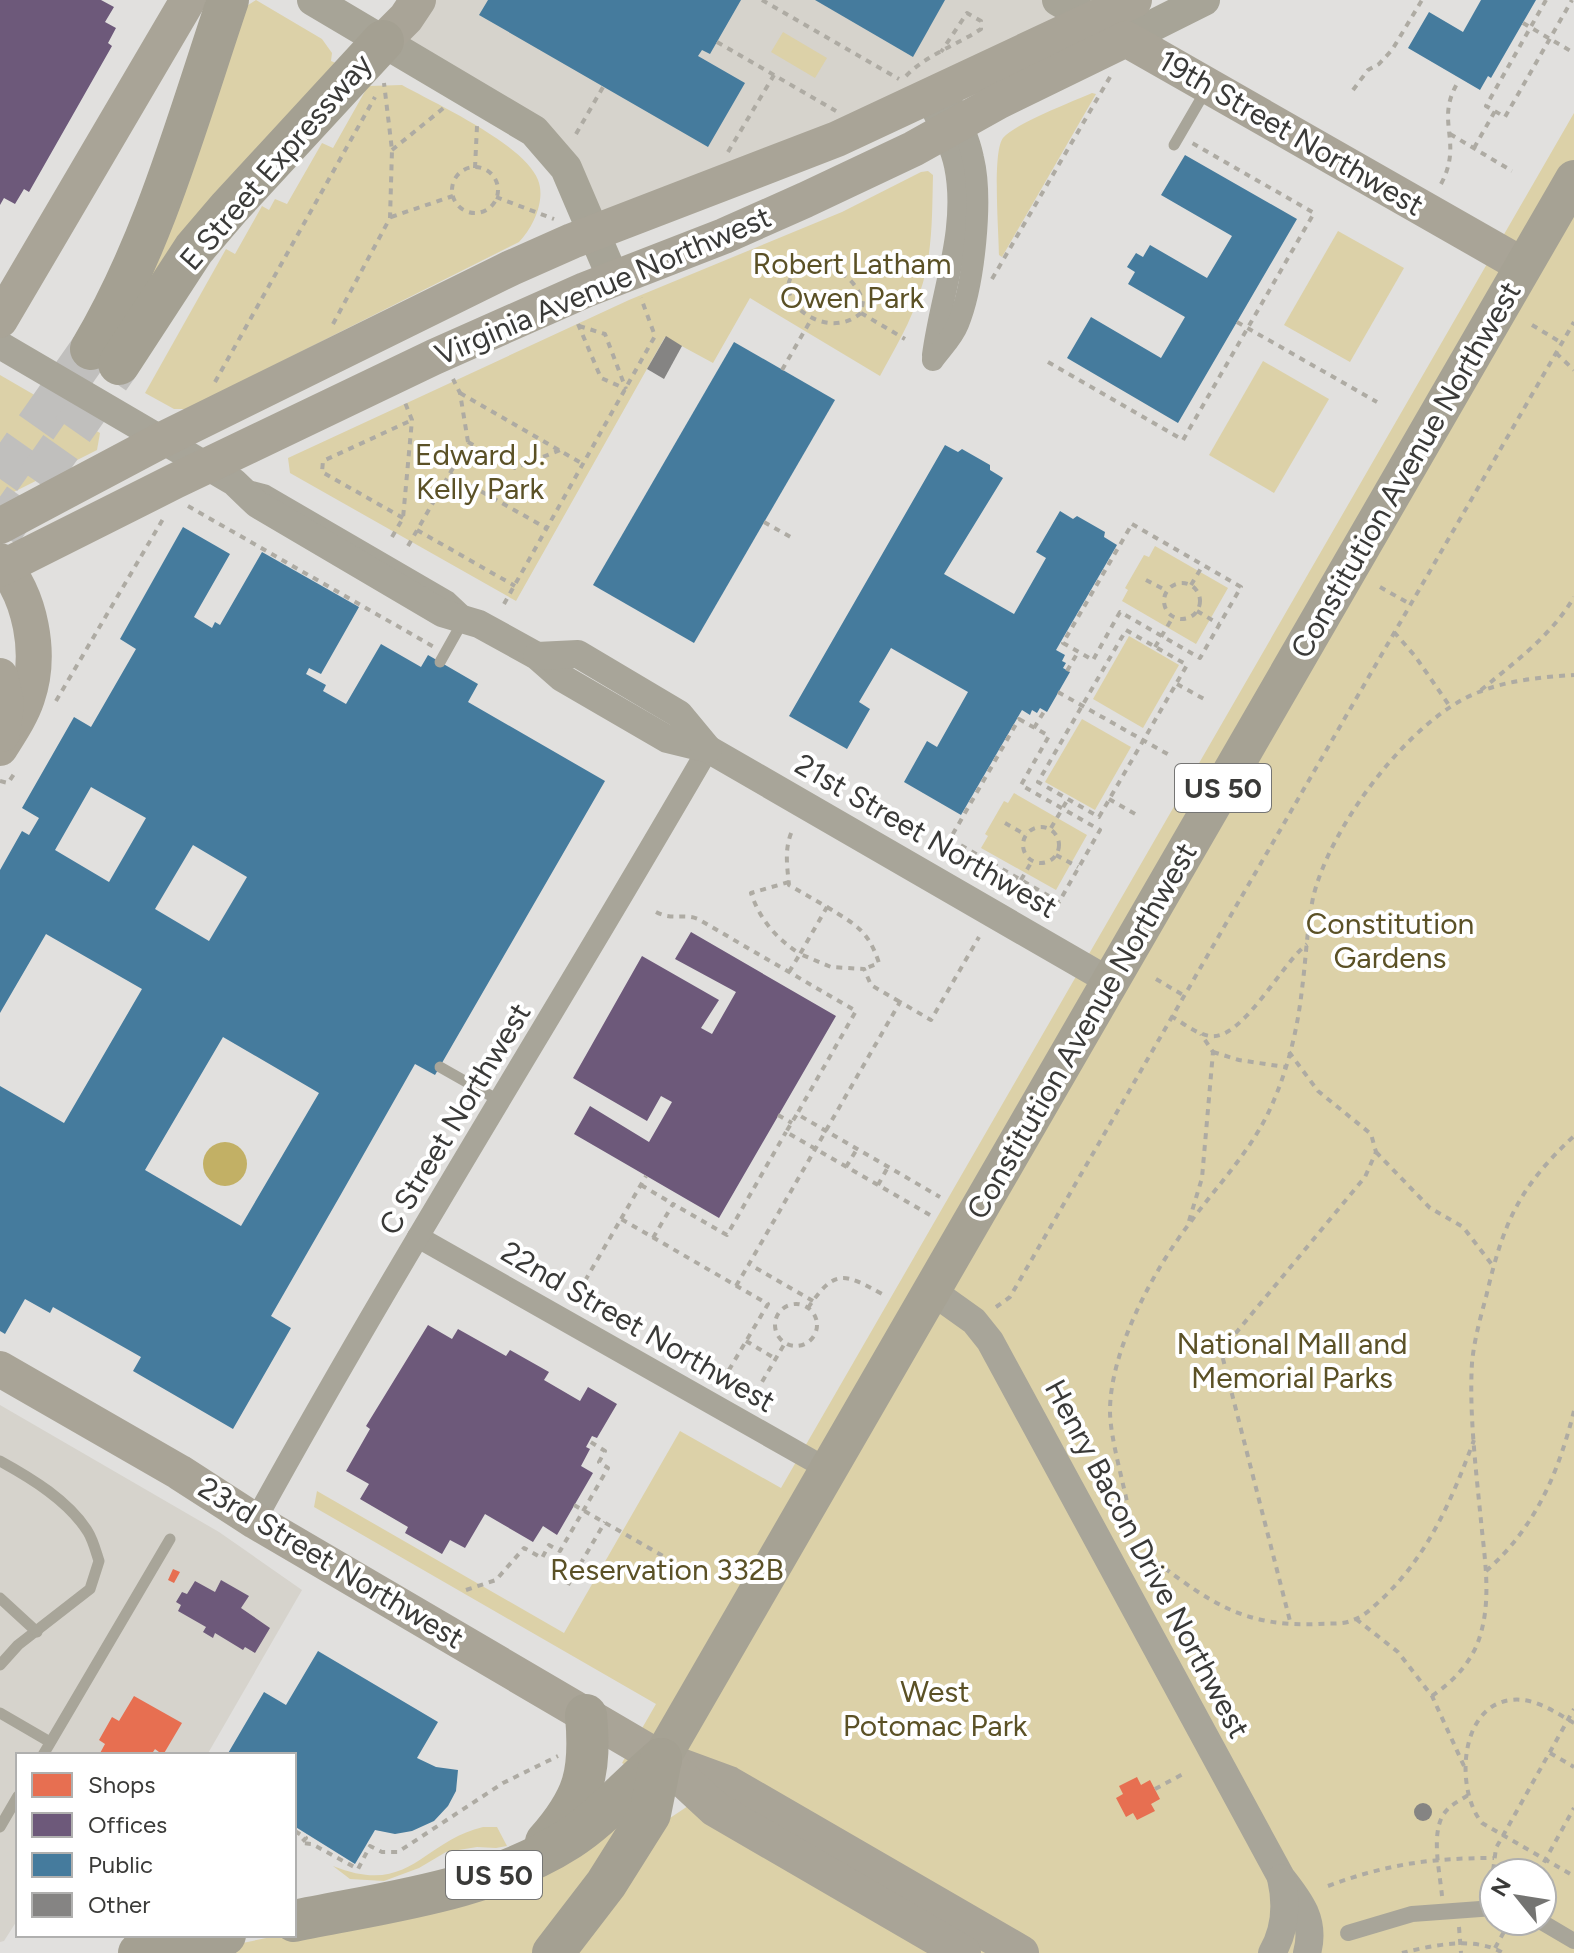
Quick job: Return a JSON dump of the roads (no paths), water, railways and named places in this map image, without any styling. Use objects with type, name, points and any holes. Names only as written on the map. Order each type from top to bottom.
[{"type":"highway","name":"E Street Expressway","points":[[228,0],[151,228],[127,284],[105,356],[194,249],[383,41]]},
{"type":"highway","name":"Constitution Avenue Northwest","points":[[553,1953],[606,1884],[650,1814],[661,1759],[1574,179]]},
{"type":"highway","points":[[524,1863],[557,1828],[583,1784],[589,1753],[586,1715]]},
{"type":"highway","name":"Constitution Avenue Northwest","points":[[296,1921],[438,1891],[524,1863],[584,1829],[661,1759]]},
{"type":"highway","points":[[139,1953],[215,1937]]},
{"type":"main road","points":[[0,320],[188,0]]},
{"type":"main road","points":[[313,0],[534,131],[566,168],[579,227],[626,285]]},
{"type":"main road","points":[[383,41],[406,18],[418,0]]},
{"type":"main road","name":"19th Street Northwest","points":[[1058,0],[1524,266]]},
{"type":"main road","name":"Virginia Avenue Northwest","points":[[0,526],[162,440],[511,268],[579,227],[805,153],[921,88],[1134,0]]},
{"type":"main road","name":"Virginia Avenue Northwest","points":[[2,565],[220,474],[434,357],[626,285],[952,127],[1204,0]]},
{"type":"main road","points":[[2,565],[20,592],[28,614],[34,656],[28,694],[8,759]]},
{"type":"main road","points":[[0,676],[6,703],[8,759]]},
{"type":"main road","name":"23rd Street Northwest","points":[[0,1369],[661,1759],[729,1784],[1021,1953]]},
{"type":"main road","name":"23rd Street Northwest","points":[[661,1759],[715,1809],[963,1953]]},
{"type":"street","points":[[921,88],[952,127],[974,163],[977,199],[968,285],[957,327],[933,360],[950,275],[957,205],[952,127]]},
{"type":"street","name":"21st Street Northwest","points":[[0,345],[220,474],[257,504],[442,613],[471,622],[537,656],[562,678],[667,739],[708,749],[1111,982]]},
{"type":"street","name":"C Street Northwest","points":[[255,1521],[418,1237],[708,749]]},
{"type":"street","name":"22nd Street Northwest","points":[[418,1237],[829,1470]]},
{"type":"street","name":"Henry Bacon Drive Northwest","points":[[932,1291],[966,1314],[990,1341],[1281,1877],[1299,1899],[1308,1917],[1310,1936],[1307,1953]]},
{"type":"street","points":[[1272,1953],[1284,1920],[1281,1877]]},
{"type":"street","points":[[1348,1933],[1389,1920],[1478,1909]]},
{"type":"lane","points":[[1177,140],[1209,86]]},
{"type":"lane","points":[[442,657],[471,622]]},
{"type":"lane","points":[[440,1067],[500,1101]]},
{"type":"lane","points":[[0,1461],[29,1477],[67,1508],[88,1532],[99,1561],[90,1589],[18,1645],[0,1665]]},
{"type":"lane","points":[[44,1753],[170,1539]]},
{"type":"lane","points":[[0,1598],[37,1632]]},
{"type":"lane","points":[[0,1713],[50,1742]]},
{"type":"lane","points":[[0,1827],[16,1799]]},
{"type":"tunnel","points":[[0,479],[91,349]]},
{"type":"tunnel","points":[[0,533],[119,364]]},
{"type":"park label","name":"Robert Latham Owen Park","points":[[852,281]]},
{"type":"park label","name":"Edward J. Kelly Park","points":[[480,472]]},
{"type":"park label","name":"Constitution Gardens","points":[[1390,941]]},
{"type":"park label","name":"National Mall and Memorial Parks","points":[[1292,1361]]},
{"type":"park label","name":"Reservation 332B","points":[[667,1570]]},
{"type":"park label","name":"West Potomac Park","points":[[935,1709]]}]
